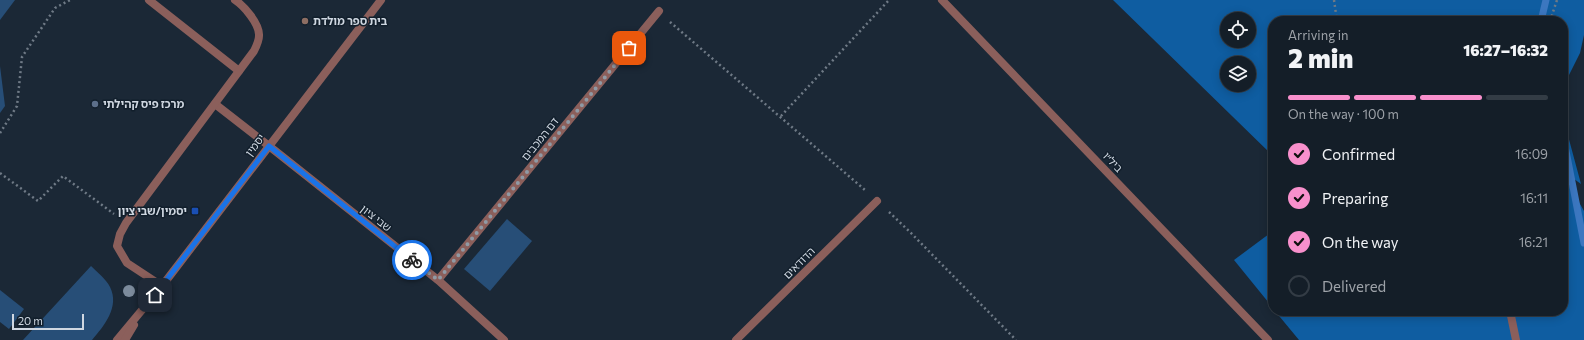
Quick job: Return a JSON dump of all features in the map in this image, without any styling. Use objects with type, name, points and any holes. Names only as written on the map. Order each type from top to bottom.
[{"type":"street","points":[[149,0],[239,71]]},
{"type":"street","points":[[162,286],[127,263],[117,246],[120,234],[126,223],[254,51],[259,35],[253,20],[244,7],[235,0]]},
{"type":"street","name":"יסמין","points":[[116,340],[162,286],[381,0]]},
{"type":"street","name":"ביל״ו","points":[[942,0],[1268,340]]},
{"type":"street","name":"דם המכבים","points":[[438,280],[659,11]]},
{"type":"street","name":"שבי ציון","points":[[215,104],[438,280],[504,340]]},
{"type":"street","name":"הדודאים","points":[[736,340],[877,201]]},
{"type":"street","name":"יסמין","points":[[126,340],[147,304]]},
{"type":"street","points":[[1511,316],[1516,340]]},
{"type":"path","points":[[0,133],[17,106],[22,57],[55,8],[70,0]]},
{"type":"path","points":[[781,116],[889,0]]},
{"type":"path","points":[[1334,0],[1336,16]]},
{"type":"path","points":[[1552,16],[1557,0]]},
{"type":"path","points":[[659,11],[877,201],[910,232],[1016,340]]},
{"type":"path","points":[[0,173],[38,201],[63,176],[126,223]]},
{"type":"shaded area","points":[[0,0],[15,0],[0,20]]},
{"type":"shaded area","points":[[1113,0],[1584,0],[1584,35],[1580,53],[1568,77],[1568,16],[1268,16],[1268,151]]},
{"type":"shaded area","points":[[0,66],[5,106],[0,113]]},
{"type":"shaded area","points":[[1568,136],[1581,184],[1568,175]]},
{"type":"shaded area","points":[[1568,183],[1584,211],[1584,340],[1299,340],[1279,316],[1568,316]]},
{"type":"shaded area","points":[[507,219],[532,241],[490,291],[464,269]]},
{"type":"shaded area","points":[[1268,235],[1268,302],[1234,260]]},
{"type":"shaded area","points":[[91,266],[104,278],[113,294],[112,309],[109,316],[92,340],[23,340]]},
{"type":"shaded area","points":[[0,290],[24,309],[9,329],[0,322]]},
{"type":"waterway","points":[[1542,16],[1546,0]]},
{"type":"waterway","points":[[1568,161],[1584,243]]},
{"type":"way so far","points":[[412,260],[438,280],[629,48]]},
{"type":"place","name":"בית ספר מולדת","points":[[305,21]]},
{"type":"place","name":"מרכז פיס קהילתי","points":[[95,104]]},
{"type":"place","name":"יסמין/שבי ציון","points":[[195,211]]},
{"type":"route","points":[[155,295],[269,146],[412,260]]}]
